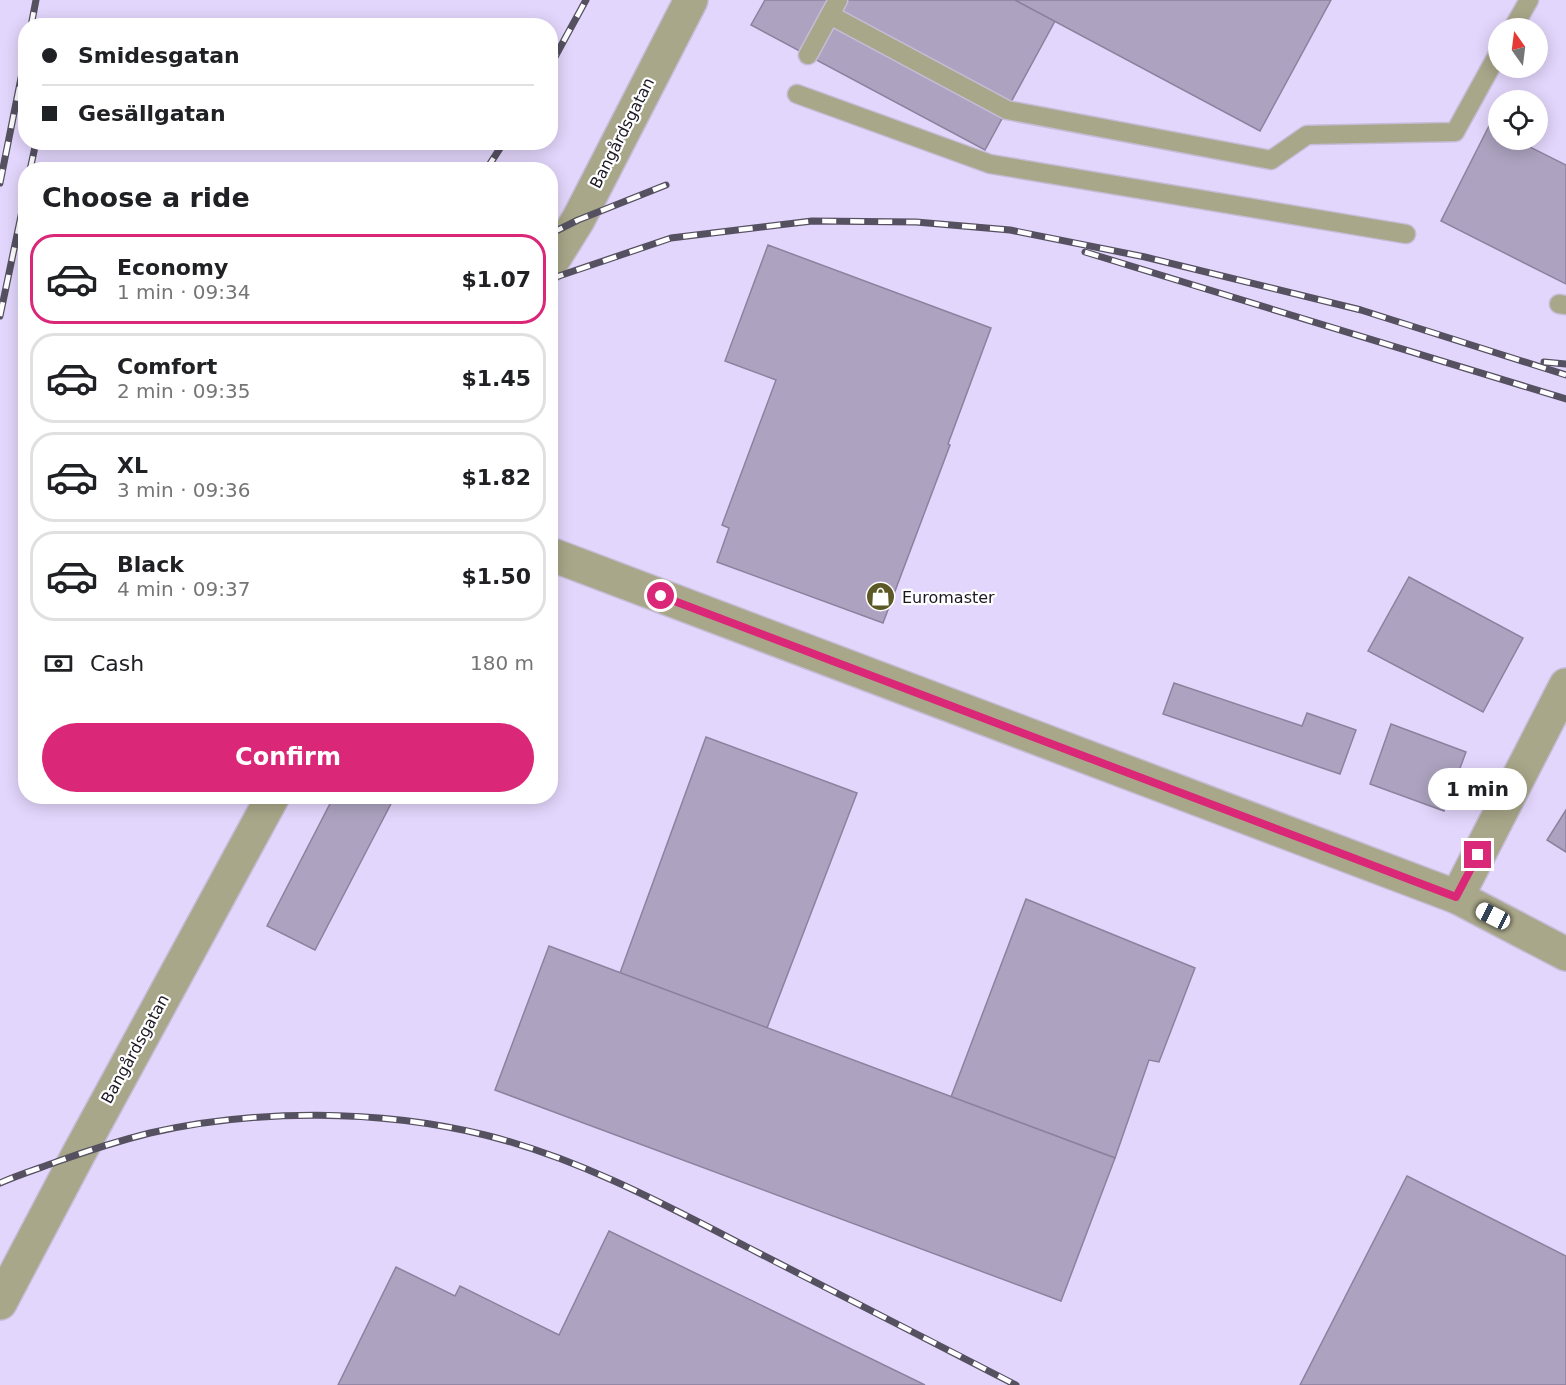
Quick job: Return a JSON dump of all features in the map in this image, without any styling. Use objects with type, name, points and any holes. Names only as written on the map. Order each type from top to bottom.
[{"type":"street","name":"Bangårdsgatan","points":[[558,252],[578,220],[691,0]]},
{"type":"street","points":[[558,557],[1456,897],[1566,954]]},
{"type":"street","points":[[1456,897],[1566,685]]},
{"type":"street","name":"Bangårdsgatan","points":[[0,1303],[269,804]]},
{"type":"lane","points":[[1519,18],[1529,0]]},
{"type":"lane","points":[[808,55],[834,7],[1007,110],[1271,160],[1307,135],[1455,132],[1488,72]]},
{"type":"lane","points":[[797,94],[990,164],[1406,234]]},
{"type":"shaded area","points":[[0,0],[1566,0],[1566,1385],[0,1385]]},
{"type":"building","points":[[765,0],[1015,0],[1055,21],[985,150],[751,25]]},
{"type":"building","points":[[1015,0],[1331,0],[1260,131]]},
{"type":"building","points":[[1488,128],[1488,150],[1536,150],[1566,165],[1566,284],[1441,221]]},
{"type":"building","points":[[768,245],[991,328],[883,623],[717,562],[729,528],[722,525],[776,380],[725,361]]},
{"type":"building","points":[[1409,577],[1523,638],[1483,712],[1368,651]]},
{"type":"building","points":[[1174,683],[1302,726],[1307,713],[1356,730],[1340,774],[1163,714]]},
{"type":"building","points":[[1391,724],[1466,752],[1444,811],[1370,784]]},
{"type":"building","points":[[706,737],[857,793],[767,1028],[620,973]]},
{"type":"building","points":[[330,804],[391,804],[315,950],[267,926]]},
{"type":"building","points":[[1566,810],[1566,852],[1547,840]]},
{"type":"building","points":[[1026,899],[1195,968],[1159,1062],[1149,1060],[1115,1158],[951,1097]]},
{"type":"building","points":[[549,946],[1115,1158],[1061,1301],[495,1090]]},
{"type":"building","points":[[1407,1176],[1566,1256],[1566,1385],[1300,1385]]},
{"type":"building","points":[[609,1231],[925,1385],[338,1385],[396,1267],[455,1296],[460,1286],[559,1335]]},
{"type":"railway","points":[[33,18],[36,0]]},
{"type":"railway","points":[[558,51],[586,0]]},
{"type":"railway","points":[[0,183],[18,93]]},
{"type":"railway","points":[[32,162],[34,150]]},
{"type":"railway","points":[[491,162],[499,150]]},
{"type":"railway","points":[[558,230],[666,185]]},
{"type":"railway","points":[[558,276],[671,238],[812,221],[916,222],[1010,230],[1145,257],[1361,310],[1566,375]]},
{"type":"railway","points":[[0,316],[18,230]]},
{"type":"railway","points":[[1085,252],[1566,399]]},
{"type":"railway","points":[[1544,362],[1566,364]]},
{"type":"railway","points":[[0,1183],[114,1143],[190,1125],[274,1116],[317,1115],[403,1120],[444,1126],[520,1145],[587,1169],[685,1215],[1016,1385]]},
{"type":"place","name":"Euromaster","points":[[881,597]]},
{"type":"route","points":[[661,596],[1456,897],[1478,855]]}]
